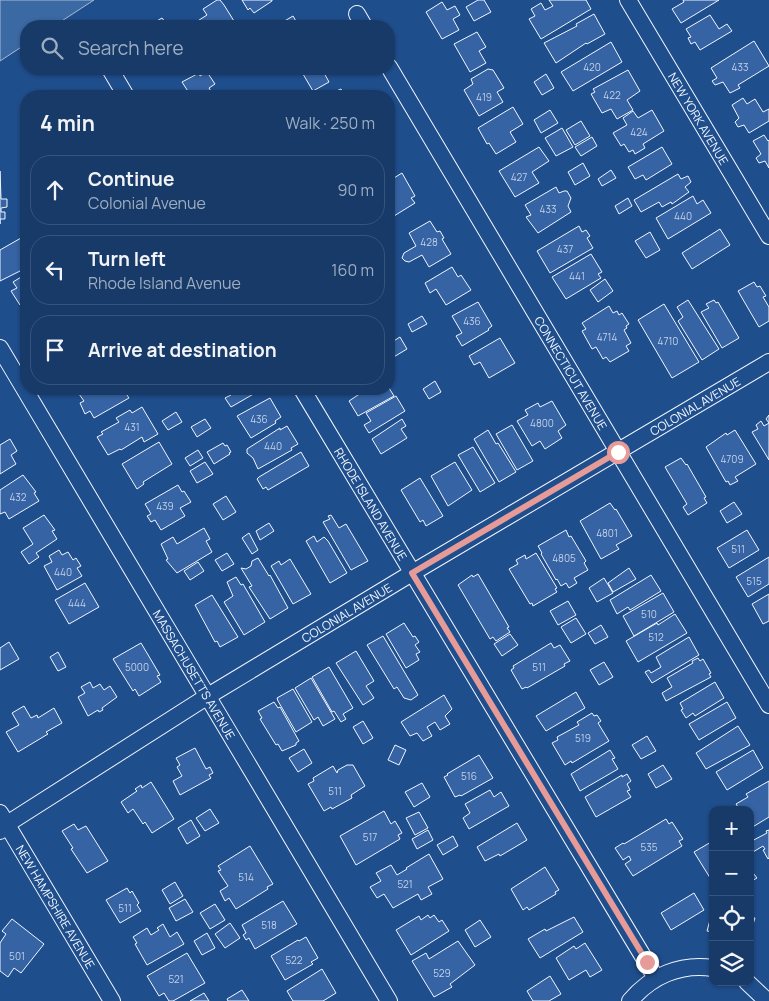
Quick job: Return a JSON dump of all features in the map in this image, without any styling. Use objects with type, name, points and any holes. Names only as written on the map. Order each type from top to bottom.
[{"type":"street","name":"NEW YORK AVENUE","points":[[628,0],[769,236]]},
{"type":"street","points":[[114,75],[122,90]]},
{"type":"street","name":"CONNECTICUT AVENUE","points":[[394,75],[769,705]]},
{"type":"street","name":"MASSACHUSETTS AVENUE","points":[[0,348],[20,381]]},
{"type":"street","name":"COLONIAL AVENUE","points":[[2,823],[412,573],[769,362]]},
{"type":"street","name":"MASSACHUSETTS AVENUE","points":[[28,395],[389,1001]]},
{"type":"street","name":"RHODE ISLAND AVENUE","points":[[306,395],[656,978]]},
{"type":"street","name":"NEW HAMPSHIRE AVENUE","points":[[2,823],[112,1001]]},
{"type":"street","points":[[630,1001],[642,988],[656,978],[672,971],[688,967],[709,968]]},
{"type":"street","points":[[751,986],[766,1001]]},
{"type":"water","points":[[0,0],[94,0],[63,20],[20,20],[20,48],[0,61]]},
{"type":"building","points":[[220,0],[233,20],[199,20],[207,15],[203,9]]},
{"type":"building","points":[[242,0],[272,1],[254,13],[250,8],[248,10]]},
{"type":"building","points":[[478,0],[484,0],[491,12],[474,21],[466,7]]},
{"type":"building","points":[[549,0],[586,0],[591,9],[541,39],[529,19],[535,16],[531,9],[541,3],[545,10],[553,6]]},
{"type":"building","points":[[683,0],[719,0],[681,23],[672,9],[684,2]]},
{"type":"building","points":[[442,2],[447,10],[455,6],[460,15],[453,19],[459,30],[442,39],[426,12]]},
{"type":"building","points":[[594,14],[605,34],[586,43],[556,63],[544,43],[577,26],[576,24]]},
{"type":"building","points":[[710,15],[719,29],[727,24],[732,31],[700,50],[695,42],[691,44],[688,38],[691,37],[686,29]]},
{"type":"building","points":[[293,16],[295,20],[286,20]]},
{"type":"building","points":[[477,32],[486,47],[479,51],[486,63],[470,72],[454,44]]},
{"type":"building","points":[[754,41],[769,66],[738,85],[740,88],[730,93],[723,82],[715,85],[712,81],[717,78],[711,68]]},
{"type":"building","points":[[611,42],[622,62],[573,91],[561,72]]},
{"type":"building","points":[[488,69],[493,70],[504,88],[497,92],[503,102],[479,116],[464,90],[473,84],[471,79]]},
{"type":"building","points":[[628,70],[640,91],[627,100],[633,110],[617,119],[611,109],[602,113],[591,94],[595,92],[593,89]]},
{"type":"building","points":[[546,74],[554,88],[542,95],[534,82]]},
{"type":"building","points":[[195,75],[209,75],[215,84],[209,88],[210,90],[187,90],[182,82]]},
{"type":"building","points":[[304,75],[325,75],[329,82],[312,90]]},
{"type":"building","points":[[743,98],[747,104],[755,99],[763,112],[769,109],[769,121],[749,133],[744,125],[738,127],[735,122],[739,118],[732,105]]},
{"type":"building","points":[[513,107],[523,124],[510,132],[516,142],[496,154],[489,143],[487,144],[478,128]]},
{"type":"building","points":[[550,110],[558,123],[541,133],[534,120]]},
{"type":"building","points":[[652,110],[664,131],[643,144],[645,148],[635,154],[633,150],[629,152],[624,144],[621,146],[613,133],[627,125],[623,118],[633,111],[638,118]]},
{"type":"building","points":[[581,121],[590,136],[575,145],[566,130]]},
{"type":"building","points":[[562,128],[573,147],[556,156],[545,138]]},
{"type":"building","points":[[764,135],[769,140],[769,168],[765,161],[759,163],[756,158],[761,154],[753,141]]},
{"type":"building","points":[[592,137],[597,146],[581,156],[575,147]]},
{"type":"building","points":[[539,147],[549,161],[532,172],[539,183],[515,197],[499,171]]},
{"type":"building","points":[[662,147],[672,164],[646,180],[643,175],[635,179],[628,167]]},
{"type":"building","points":[[583,163],[590,176],[575,185],[568,172]]},
{"type":"building","points":[[611,170],[616,178],[602,186],[598,179]]},
{"type":"building","points":[[0,171],[1,199],[7,199],[7,207],[1,208],[1,212],[5,212],[5,219],[0,219]]},
{"type":"building","points":[[402,173],[415,196],[411,198],[415,203],[395,215],[395,177]]},
{"type":"building","points":[[678,174],[681,179],[688,176],[691,182],[685,187],[689,192],[672,204],[671,202],[662,207],[659,202],[641,212],[634,200]]},
{"type":"building","points":[[556,187],[559,193],[567,191],[571,198],[568,206],[571,212],[538,233],[526,217],[531,215],[525,205]]},
{"type":"building","points":[[693,196],[697,204],[703,200],[711,213],[668,239],[656,218]]},
{"type":"building","points":[[628,198],[632,206],[619,214],[615,206]]},
{"type":"building","points":[[430,221],[437,232],[440,231],[444,238],[442,239],[451,254],[429,267],[422,255],[409,262],[405,261],[402,258],[404,253],[416,246],[409,233]]},
{"type":"building","points":[[579,226],[582,232],[586,230],[590,236],[587,238],[593,248],[550,273],[537,251]]},
{"type":"building","points":[[720,229],[730,245],[692,269],[682,253]]},
{"type":"building","points":[[650,232],[660,250],[646,258],[635,241]]},
{"type":"building","points":[[20,239],[20,271],[0,281],[0,250]]},
{"type":"building","points":[[591,254],[602,272],[598,274],[601,278],[566,299],[552,277]]},
{"type":"building","points":[[452,267],[458,277],[461,275],[471,290],[446,305],[436,289],[430,293],[425,283]]},
{"type":"building","points":[[20,278],[20,305],[11,291],[17,288],[13,282]]},
{"type":"building","points":[[605,279],[613,291],[598,302],[590,290]]},
{"type":"building","points":[[754,282],[757,287],[760,286],[766,296],[763,297],[769,307],[769,321],[759,327],[738,291]]},
{"type":"building","points":[[688,300],[719,349],[702,360],[678,321],[683,317],[677,307]]},
{"type":"building","points":[[714,300],[716,303],[718,302],[739,338],[722,348],[701,312],[709,308],[706,304]]},
{"type":"building","points":[[478,302],[492,326],[489,330],[462,346],[456,336],[462,333],[452,316]]},
{"type":"building","points":[[664,304],[699,362],[672,378],[638,320]]},
{"type":"building","points":[[609,306],[613,313],[617,311],[619,315],[622,313],[629,324],[624,330],[631,343],[626,346],[629,351],[610,362],[606,357],[603,359],[596,347],[592,349],[582,331],[586,329],[582,323]]},
{"type":"building","points":[[422,316],[427,324],[412,332],[408,324]]},
{"type":"building","points":[[400,337],[407,349],[395,356],[395,340]]},
{"type":"building","points":[[500,338],[515,363],[489,378],[480,362],[474,365],[469,356]]},
{"type":"building","points":[[435,381],[441,392],[429,399],[423,389]]},
{"type":"building","points":[[80,395],[127,395],[129,398],[94,418],[90,411],[85,414],[80,403],[84,401]]},
{"type":"building","points":[[231,395],[252,395],[231,407],[225,398]]},
{"type":"building","points":[[358,395],[394,396],[358,416],[349,401]]},
{"type":"building","points":[[396,396],[405,411],[369,433],[364,425],[371,421],[366,413]]},
{"type":"building","points":[[270,398],[281,417],[275,421],[276,423],[251,438],[237,416]]},
{"type":"building","points":[[552,401],[566,425],[558,431],[562,438],[545,449],[540,441],[532,446],[517,421],[528,415],[525,410],[538,403],[540,407]]},
{"type":"building","points":[[142,407],[158,434],[144,442],[142,437],[121,450],[108,455],[97,437],[103,434],[101,432],[119,422],[116,418],[130,410],[132,413]]},
{"type":"building","points":[[176,412],[182,422],[168,430],[162,421]]},
{"type":"building","points":[[205,419],[211,428],[197,437],[191,427]]},
{"type":"building","points":[[402,419],[406,426],[401,429],[407,438],[381,454],[372,439]]},
{"type":"building","points":[[761,421],[764,426],[769,423],[769,460],[752,432],[758,429],[756,425]]},
{"type":"building","points":[[512,425],[533,461],[517,470],[496,434]]},
{"type":"building","points":[[287,426],[298,444],[291,448],[292,450],[258,469],[253,458],[247,453],[247,449],[280,428],[280,430]]},
{"type":"building","points":[[488,430],[516,472],[499,482],[474,439]]},
{"type":"building","points":[[735,430],[756,464],[735,477],[738,481],[730,485],[728,481],[726,482],[706,447],[726,433],[727,435]]},
{"type":"building","points":[[10,439],[17,451],[11,455],[16,464],[0,474],[0,445]]},
{"type":"building","points":[[159,442],[172,464],[143,482],[144,484],[137,489],[122,464]]},
{"type":"building","points":[[223,443],[225,446],[227,445],[231,452],[214,464],[207,452]]},
{"type":"building","points":[[473,447],[495,483],[480,492],[458,455]]},
{"type":"building","points":[[198,450],[203,458],[190,466],[185,458]]},
{"type":"building","points":[[301,452],[309,466],[268,490],[266,487],[263,489],[257,479],[259,477]]},
{"type":"building","points":[[681,458],[687,464],[706,497],[704,498],[707,503],[688,515],[683,507],[687,504],[665,467]]},
{"type":"building","points":[[205,462],[213,474],[197,483],[190,471]]},
{"type":"building","points":[[455,462],[472,490],[448,506],[431,476]]},
{"type":"building","points":[[23,475],[36,492],[34,493],[39,501],[9,519],[5,512],[0,514],[0,490]]},
{"type":"building","points":[[420,478],[443,516],[426,526],[423,520],[420,522],[401,490]]},
{"type":"building","points":[[178,485],[191,502],[180,508],[185,516],[161,530],[155,520],[151,522],[147,516],[151,514],[145,504]]},
{"type":"building","points":[[226,496],[236,512],[223,520],[213,504]]},
{"type":"building","points":[[734,502],[742,514],[727,523],[720,511]]},
{"type":"building","points":[[610,503],[616,509],[632,536],[616,545],[619,549],[601,559],[580,521]]},
{"type":"building","points":[[44,515],[55,530],[52,531],[57,539],[36,553],[39,557],[29,564],[21,552],[33,544],[23,528]]},
{"type":"building","points":[[331,515],[339,528],[346,524],[368,561],[351,570],[323,522],[330,519],[328,516]]},
{"type":"building","points":[[269,523],[274,531],[260,540],[256,531]]},
{"type":"building","points":[[204,528],[210,539],[206,541],[212,552],[177,573],[166,560],[168,559],[161,544],[173,537],[177,544]]},
{"type":"building","points":[[566,530],[586,561],[584,563],[588,570],[574,578],[577,583],[569,588],[566,583],[561,586],[556,580],[538,546]]},
{"type":"building","points":[[747,530],[759,550],[729,568],[717,548]]},
{"type":"building","points":[[249,533],[258,550],[252,554],[242,538]]},
{"type":"building","points":[[314,536],[317,542],[324,537],[328,541],[347,573],[330,583],[306,541]]},
{"type":"building","points":[[59,550],[62,555],[68,552],[73,560],[76,558],[81,566],[77,568],[82,576],[57,590],[44,566],[52,562],[49,556]]},
{"type":"building","points":[[227,553],[234,564],[222,571],[215,560]]},
{"type":"building","points":[[536,553],[557,588],[555,589],[557,592],[533,606],[509,569],[518,564],[516,560],[525,555],[526,559]]},
{"type":"building","points":[[769,557],[769,584],[748,597],[736,577]]},
{"type":"building","points":[[258,558],[270,575],[288,608],[270,619],[249,587],[252,586],[241,568],[246,569],[251,566],[252,561]]},
{"type":"building","points":[[290,559],[311,594],[293,604],[271,566],[279,561],[281,565]]},
{"type":"building","points":[[198,562],[204,571],[190,580],[184,571]]},
{"type":"building","points":[[629,568],[636,579],[613,592],[608,583]]},
{"type":"building","points":[[478,574],[509,627],[507,628],[510,632],[496,641],[493,637],[490,639],[458,585],[472,575],[473,577]]},
{"type":"building","points":[[651,575],[661,591],[630,610],[628,607],[617,614],[610,600]]},
{"type":"building","points":[[236,577],[241,585],[243,584],[265,622],[244,635],[224,602],[233,596],[227,582]]},
{"type":"building","points":[[604,578],[613,593],[597,602],[589,588]]},
{"type":"building","points":[[85,583],[99,607],[69,624],[55,600]]},
{"type":"building","points":[[663,593],[674,612],[634,636],[623,616]]},
{"type":"building","points":[[769,594],[769,621],[763,624],[752,604]]},
{"type":"building","points":[[212,595],[238,637],[220,647],[217,641],[215,642],[195,605]]},
{"type":"building","points":[[568,601],[576,615],[558,625],[550,611]]},
{"type":"building","points":[[675,614],[687,633],[638,662],[626,641]]},
{"type":"building","points":[[576,618],[586,634],[571,643],[561,627]]},
{"type":"building","points":[[404,623],[413,637],[415,636],[419,642],[415,645],[420,652],[416,654],[419,660],[406,668],[386,634]]},
{"type":"building","points":[[601,625],[608,637],[595,644],[588,633]]},
{"type":"building","points":[[510,634],[518,645],[502,656],[494,644]]},
{"type":"building","points":[[383,636],[418,695],[411,700],[404,698],[397,687],[394,689],[367,645]]},
{"type":"building","points":[[689,637],[699,655],[652,683],[645,672],[649,670],[651,673],[661,667],[656,657]]},
{"type":"building","points":[[9,642],[19,659],[0,670],[0,648]]},
{"type":"building","points":[[141,643],[160,675],[157,676],[161,682],[139,696],[135,689],[133,691],[113,659]]},
{"type":"building","points":[[551,643],[554,648],[560,645],[570,661],[564,664],[565,666],[522,689],[511,670],[514,668],[513,666]]},
{"type":"building","points":[[356,651],[374,681],[366,686],[374,698],[363,705],[336,663]]},
{"type":"building","points":[[58,652],[66,667],[58,671],[50,657]]},
{"type":"building","points":[[698,658],[700,661],[703,659],[711,673],[709,674],[711,677],[666,701],[662,693],[672,687],[667,678]]},
{"type":"building","points":[[604,662],[613,677],[599,685],[590,670]]},
{"type":"building","points":[[329,667],[353,708],[343,714],[346,719],[341,722],[334,711],[332,712],[312,677]]},
{"type":"building","points":[[311,678],[335,719],[323,726],[318,717],[314,720],[295,688]]},
{"type":"building","points":[[90,682],[93,688],[100,684],[104,690],[110,686],[117,697],[102,708],[103,710],[99,712],[98,710],[88,716],[78,697],[85,693],[81,687]]},
{"type":"building","points":[[715,682],[724,698],[695,716],[693,713],[686,718],[681,710],[683,709],[680,703]]},
{"type":"building","points":[[293,689],[312,722],[296,732],[277,698]]},
{"type":"building","points":[[576,692],[585,708],[546,731],[536,716]]},
{"type":"building","points":[[444,695],[452,709],[445,716],[450,724],[440,730],[435,722],[427,727],[432,736],[423,741],[417,733],[410,736],[401,722]]},
{"type":"building","points":[[274,702],[278,708],[280,707],[299,741],[296,745],[282,751],[278,744],[276,745],[260,719],[262,718],[258,711]]},
{"type":"building","points":[[727,702],[736,718],[699,740],[689,724]]},
{"type":"building","points":[[24,706],[31,718],[37,715],[38,718],[54,708],[62,723],[18,752],[6,732],[19,725],[12,713]]},
{"type":"building","points":[[592,713],[594,716],[597,715],[601,721],[598,723],[609,741],[572,763],[571,761],[565,765],[552,743],[558,740],[557,737],[579,725],[577,722]]},
{"type":"building","points":[[363,721],[373,738],[363,744],[353,727]]},
{"type":"building","points":[[738,726],[750,745],[706,769],[696,753]]},
{"type":"building","points":[[647,736],[656,751],[641,759],[632,745]]},
{"type":"building","points":[[395,745],[406,750],[399,765],[388,760]]},
{"type":"building","points":[[195,748],[206,769],[210,767],[213,773],[209,775],[211,778],[180,795],[173,781],[182,776],[177,767],[180,765],[176,758]]},
{"type":"building","points":[[304,749],[312,763],[298,772],[289,758]]},
{"type":"building","points":[[610,750],[615,758],[612,759],[618,769],[580,791],[571,774]]},
{"type":"building","points":[[753,750],[763,768],[727,790],[716,772]]},
{"type":"building","points":[[479,755],[493,778],[461,796],[455,797],[444,777]]},
{"type":"building","points":[[347,765],[353,765],[365,786],[351,795],[352,798],[332,809],[331,807],[324,811],[308,784],[314,781],[313,778],[333,766],[337,773],[338,770]]},
{"type":"building","points":[[663,765],[672,779],[656,788],[648,774]]},
{"type":"building","points":[[627,774],[631,781],[627,784],[630,790],[627,791],[631,797],[596,817],[585,797],[622,775],[622,777]]},
{"type":"building","points":[[769,781],[769,817],[754,826],[754,806],[737,806],[736,804],[748,797],[746,794]]},
{"type":"building","points":[[151,782],[174,819],[152,833],[133,809],[128,813],[121,802],[137,791],[135,789],[141,785],[142,788]]},
{"type":"building","points":[[422,783],[430,797],[414,807],[405,792]]},
{"type":"building","points":[[490,790],[494,797],[501,792],[509,806],[469,829],[463,818],[470,813],[465,804]]},
{"type":"building","points":[[210,809],[219,823],[205,831],[196,818]]},
{"type":"building","points":[[384,811],[391,824],[395,821],[402,833],[398,835],[400,839],[356,865],[340,836]]},
{"type":"building","points":[[419,812],[428,828],[415,835],[406,818]]},
{"type":"building","points":[[666,819],[669,824],[672,822],[683,839],[679,841],[682,846],[633,876],[625,864],[631,860],[629,856],[623,860],[615,848]]},
{"type":"building","points":[[191,820],[200,836],[187,844],[178,828]]},
{"type":"building","points":[[517,823],[527,840],[500,856],[499,854],[485,861],[477,847]]},
{"type":"building","points":[[74,824],[78,830],[86,826],[108,861],[87,873],[62,831]]},
{"type":"building","points":[[428,830],[433,840],[417,849],[412,839]]},
{"type":"building","points":[[769,830],[768,859],[763,846],[754,851],[754,840],[767,833],[766,831]]},
{"type":"building","points":[[453,836],[458,846],[443,855],[437,845]]},
{"type":"building","points":[[709,843],[709,876],[694,852]]},
{"type":"building","points":[[250,846],[273,884],[236,909],[229,898],[225,901],[220,891],[228,886],[218,871],[221,870],[218,866]]},
{"type":"building","points":[[429,854],[443,879],[428,887],[432,894],[421,900],[418,894],[393,908],[384,894],[377,898],[370,887],[381,881],[376,873],[391,865],[397,875]]},
{"type":"building","points":[[545,867],[559,890],[555,892],[556,894],[529,910],[527,907],[523,910],[511,889]]},
{"type":"building","points":[[175,882],[183,896],[170,904],[162,890]]},
{"type":"building","points":[[127,888],[130,893],[132,891],[141,911],[120,923],[106,900]]},
{"type":"building","points":[[694,893],[704,910],[671,930],[661,913]]},
{"type":"building","points":[[185,899],[193,912],[176,921],[169,908]]},
{"type":"building","points":[[283,901],[297,924],[255,949],[249,938],[246,940],[243,935],[246,933],[242,925]]},
{"type":"building","points":[[215,904],[225,920],[210,929],[200,913]]},
{"type":"building","points":[[428,915],[430,918],[434,915],[439,922],[442,920],[449,931],[411,955],[396,930],[419,916],[421,920]]},
{"type":"building","points":[[574,917],[583,932],[540,958],[528,939],[545,929],[546,931]]},
{"type":"building","points":[[12,919],[44,944],[21,973],[14,968],[8,977],[0,971],[0,943],[6,934],[2,931]]},
{"type":"building","points":[[480,920],[491,937],[475,947],[465,930]]},
{"type":"building","points":[[230,923],[240,938],[225,948],[215,934]]},
{"type":"building","points":[[163,924],[170,937],[177,932],[184,944],[147,965],[133,937],[147,928],[151,935],[159,930],[157,928]]},
{"type":"building","points":[[207,933],[215,948],[202,955],[194,941]]},
{"type":"building","points":[[306,937],[318,958],[311,962],[313,964],[285,980],[271,956]]},
{"type":"building","points":[[458,941],[475,965],[450,984],[452,987],[434,997],[412,961],[426,953],[429,959]]},
{"type":"building","points":[[585,943],[602,970],[590,977],[586,970],[569,980],[556,958],[574,946],[576,949]]},
{"type":"building","points":[[187,953],[205,983],[173,1001],[169,1001],[164,993],[159,996],[147,976]]},
{"type":"building","points":[[322,969],[336,993],[323,1001],[293,1001],[287,991]]},
{"type":"building","points":[[550,976],[561,994],[549,1001],[533,1001],[527,991]]},
{"type":"building","points":[[242,990],[249,1001],[228,1001],[227,999]]},
{"type":"building","points":[[204,993],[209,1001],[190,1001]]},
{"type":"route","points":[[618,452],[412,573],[647,962]]}]
